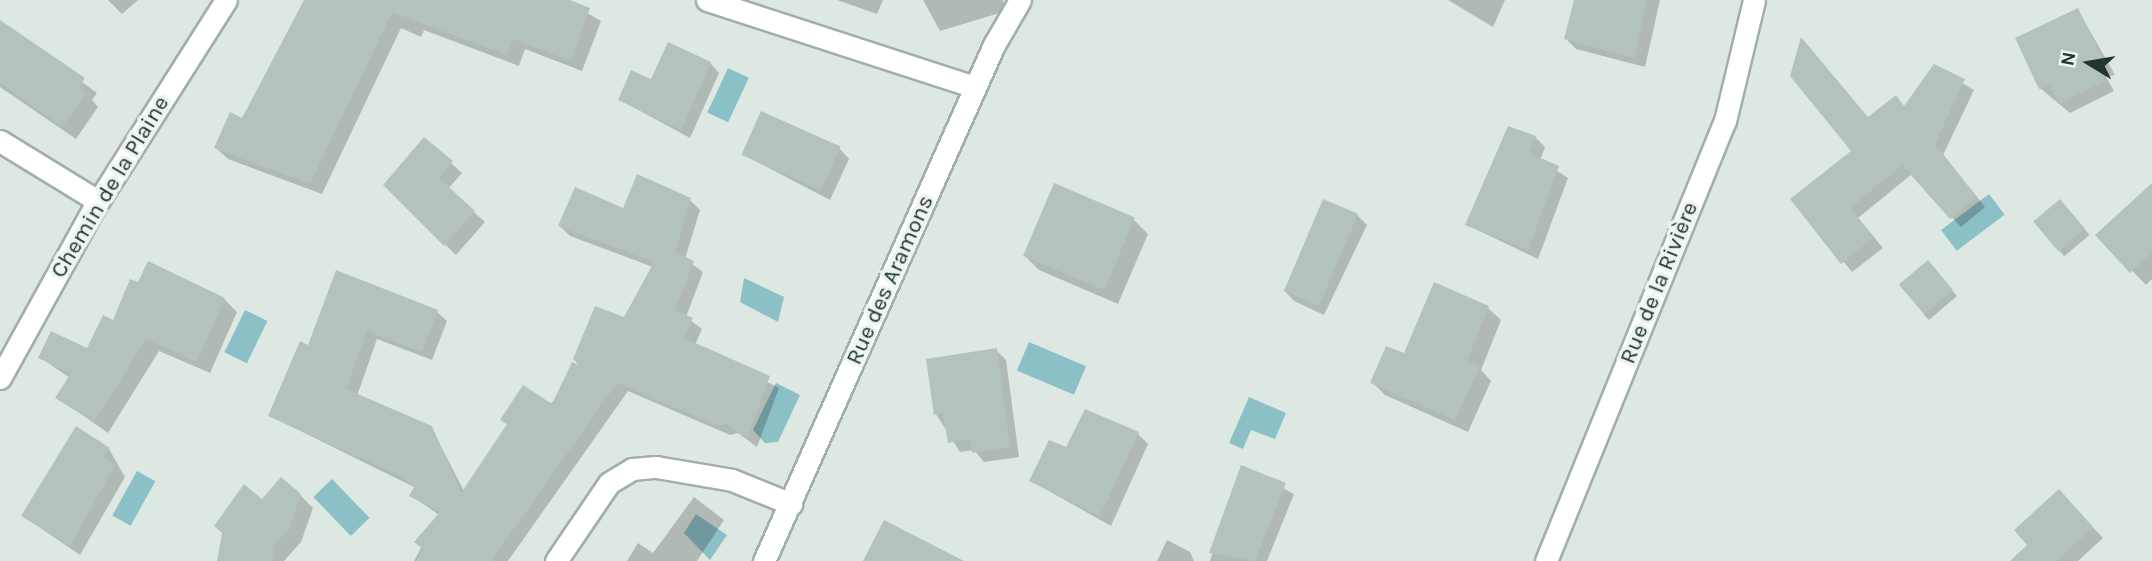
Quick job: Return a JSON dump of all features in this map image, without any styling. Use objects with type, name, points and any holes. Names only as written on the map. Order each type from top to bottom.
[{"type":"street","name":"Chemin de la Plaine","points":[[0,378],[5,353],[226,0]]},
{"type":"street","points":[[707,0],[975,87]]},
{"type":"street","name":"Rue des Aramons","points":[[764,561],[792,504],[975,87],[1020,0]]},
{"type":"street","name":"Rue de la Rivière","points":[[1546,561],[1725,121],[1754,0]]},
{"type":"street","points":[[0,141],[98,201]]},
{"type":"street","points":[[556,561],[609,483],[632,469],[656,467],[732,481],[792,504]]},
{"type":"water","points":[[728,68],[749,78],[728,122],[707,112]]},
{"type":"water","points":[[1989,194],[2005,215],[1957,251],[1941,230]]},
{"type":"water","points":[[744,278],[784,297],[778,322],[740,302]]},
{"type":"water","points":[[245,310],[267,321],[247,363],[224,352]]},
{"type":"water","points":[[1029,342],[1086,366],[1074,395],[1017,371]]},
{"type":"water","points":[[776,383],[800,395],[778,442],[765,443],[753,430]]},
{"type":"water","points":[[1249,397],[1286,413],[1275,439],[1251,430],[1243,449],[1229,443]]},
{"type":"water","points":[[137,471],[155,481],[131,526],[112,516]]},
{"type":"water","points":[[332,479],[370,518],[351,536],[313,497]]},
{"type":"water","points":[[696,514],[727,535],[710,560],[684,533]]},
{"type":"building","points":[[304,0],[570,0],[590,8],[571,61],[513,39],[507,55],[392,12],[310,184],[214,148],[230,112],[242,118]]},
{"type":"building","points":[[1574,0],[1646,0],[1635,58],[1564,39]]},
{"type":"building","points":[[2078,8],[2106,65],[2098,67],[2105,81],[2058,104],[2050,85],[2039,89],[2015,38]]},
{"type":"building","points":[[0,20],[85,78],[79,87],[86,93],[62,127],[0,83]]},
{"type":"building","points":[[1801,37],[1868,117],[1896,95],[1904,106],[1934,64],[1965,79],[1935,144],[1977,197],[1950,219],[1902,165],[1850,208],[1874,237],[1841,264],[1790,199],[1851,151],[1790,76]]},
{"type":"building","points":[[668,42],[711,62],[681,130],[618,100],[631,70],[651,79]]},
{"type":"building","points":[[761,111],[840,146],[821,190],[741,155]]},
{"type":"building","points":[[1508,126],[1536,136],[1529,153],[1559,166],[1528,250],[1465,225]]},
{"type":"building","points":[[424,137],[453,161],[439,178],[475,211],[444,246],[383,185]]},
{"type":"building","points":[[637,174],[691,198],[675,252],[694,261],[675,310],[693,318],[684,338],[770,376],[747,439],[727,424],[719,426],[617,383],[491,561],[416,561],[423,549],[414,542],[440,512],[409,496],[414,487],[402,477],[268,416],[300,341],[308,345],[336,270],[438,310],[422,352],[367,331],[346,389],[432,426],[461,493],[507,424],[500,420],[523,385],[552,404],[572,362],[579,365],[573,359],[595,306],[624,317],[654,262],[558,226],[575,187],[623,208]]},
{"type":"building","points":[[1054,183],[1135,217],[1104,290],[1023,256]]},
{"type":"building","points":[[2152,183],[2152,253],[2130,273],[2095,235]]},
{"type":"building","points":[[1323,199],[1358,214],[1319,306],[1284,291]]},
{"type":"building","points":[[2060,199],[2085,229],[2058,251],[2033,221]]},
{"type":"building","points":[[1928,260],[1953,290],[1924,314],[1899,284]]},
{"type":"building","points":[[148,261],[225,298],[197,362],[146,339],[94,422],[55,398],[71,373],[38,358],[51,331],[87,348],[103,315],[113,320],[130,279],[138,282]]},
{"type":"building","points":[[1434,282],[1489,306],[1467,361],[1480,366],[1455,420],[1370,383],[1386,346],[1404,353]]},
{"type":"building","points":[[997,348],[1010,447],[972,453],[971,439],[948,443],[943,413],[934,415],[926,359]]},
{"type":"building","points":[[1085,409],[1139,432],[1100,516],[1029,481],[1049,440],[1066,447]]},
{"type":"building","points":[[76,426],[110,448],[103,458],[115,465],[70,546],[21,516]]},
{"type":"building","points":[[1241,465],[1286,483],[1255,561],[1209,553]]},
{"type":"building","points":[[281,477],[301,494],[289,529],[273,547],[273,561],[217,561],[222,533],[214,526],[244,484],[262,499]]},
{"type":"building","points":[[2059,489],[2093,527],[2057,561],[2010,561],[2027,545],[2014,530]]},
{"type":"building","points":[[884,520],[964,561],[863,561]]}]
